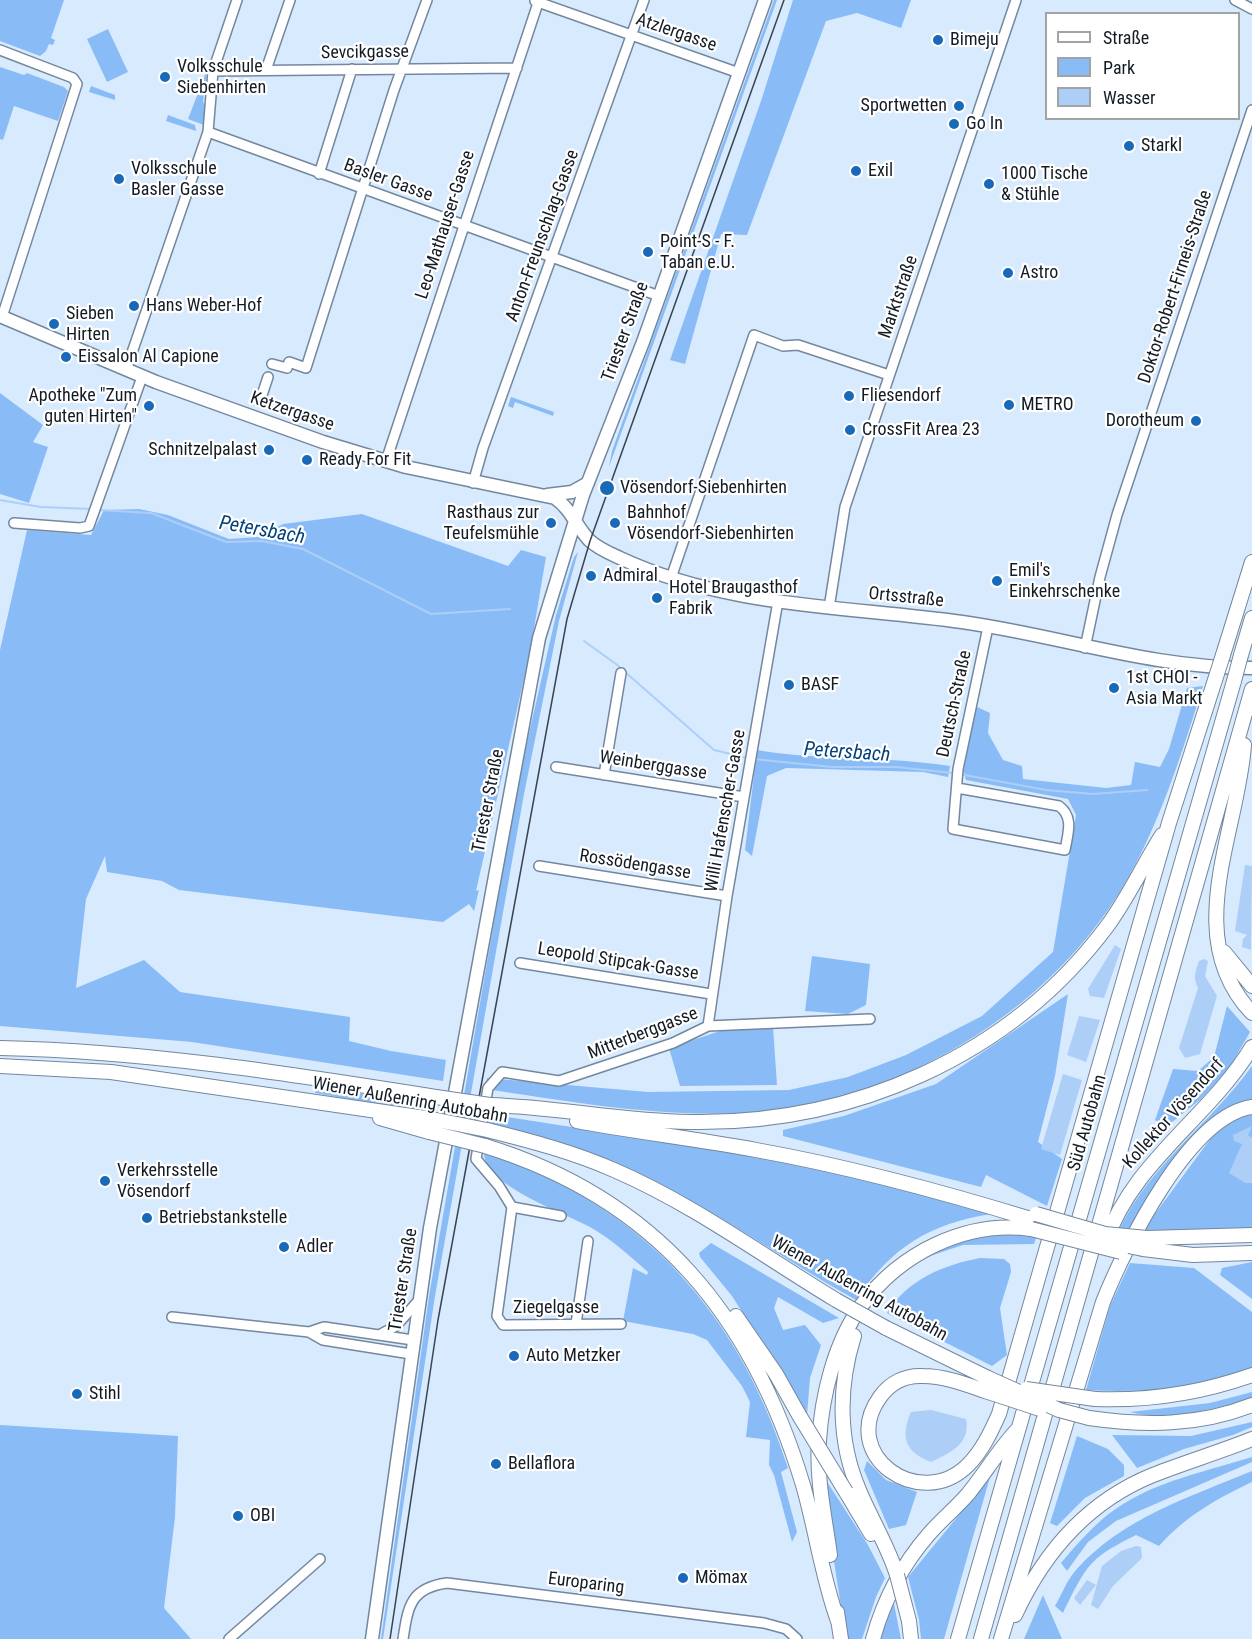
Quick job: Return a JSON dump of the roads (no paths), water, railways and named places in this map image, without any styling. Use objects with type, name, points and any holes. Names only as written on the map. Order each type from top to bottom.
[{"type":"highway","points":[[1252,562],[1169,823],[1048,1247],[999,1414],[990,1434],[967,1466],[940,1481],[909,1482],[890,1472],[876,1456],[869,1436],[870,1416],[886,1389],[897,1381],[909,1377],[933,1377],[987,1384],[1045,1410],[1059,1410],[1089,1418],[1146,1424],[1179,1423],[1232,1413],[1252,1405]]},
{"type":"highway","name":"Süd Autobahn","points":[[958,1639],[1252,618]]},
{"type":"highway","points":[[981,1639],[1252,689]]},
{"type":"highway","points":[[1246,716],[1242,768],[1217,893],[1215,920],[1219,946],[1229,978],[1252,1013]]},
{"type":"highway","points":[[490,1106],[667,1121],[750,1121],[830,1108],[922,1077],[975,1048],[1024,1013],[1071,969],[1108,925],[1132,889],[1169,823]]},
{"type":"highway","points":[[1219,946],[1252,986]]},
{"type":"highway","name":"Kollektor Vösendorf","points":[[1078,1301],[1089,1289],[1114,1220],[1138,1180],[1163,1149],[1215,1099],[1236,1073],[1252,1047]]},
{"type":"highway","name":"Wiener Außenring Autobahn","points":[[0,1048],[114,1052],[172,1058],[490,1106],[814,1162],[910,1184],[1034,1221]]},
{"type":"highway","name":"Wiener Außenring Autobahn","points":[[0,1066],[111,1072],[216,1086],[430,1126]]},
{"type":"highway","points":[[336,1107],[486,1139],[545,1164],[597,1190],[674,1247],[710,1283],[731,1309],[776,1374],[879,1543]]},
{"type":"highway","points":[[1003,1639],[1103,1302],[1121,1257],[1160,1191],[1195,1145],[1225,1116],[1252,1107]]},
{"type":"highway","points":[[486,1139],[559,1173],[602,1198],[637,1224],[684,1265],[724,1313],[764,1380],[780,1421],[802,1483],[820,1545],[830,1599],[838,1621]]},
{"type":"highway","name":"Wiener Außenring Autobahn","points":[[486,1139],[558,1149],[614,1170],[655,1190],[836,1300],[987,1384],[1012,1387],[1059,1410]]},
{"type":"highway","points":[[841,1639],[821,1485],[819,1443],[823,1408],[836,1356],[848,1331],[860,1308],[885,1282],[904,1264],[948,1238],[984,1227],[1034,1221],[1105,1234],[1143,1248],[1252,1234]]},
{"type":"highway","points":[[1034,1221],[1085,1236],[1143,1248],[1193,1255],[1252,1253]]},
{"type":"highway","points":[[885,1282],[865,1311],[855,1334],[847,1359],[842,1410],[849,1462],[890,1569],[897,1575],[909,1621],[911,1639]]},
{"type":"highway","points":[[1012,1387],[1095,1399],[1136,1399],[1172,1395],[1252,1375]]},
{"type":"highway","points":[[873,1639],[885,1603],[909,1558],[975,1485],[997,1452],[1019,1428]]},
{"type":"highway","points":[[1003,1639],[1036,1575],[1066,1534],[1085,1517],[1127,1487],[1252,1439]]},
{"type":"main road","name":"Triester Straße","points":[[372,1639],[418,1300],[536,653],[575,518],[659,296],[765,0]]},
{"type":"main road","name":"Ketzergasse","points":[[1,317],[142,377],[255,412],[386,461],[473,483],[543,495],[559,501],[575,518]]},
{"type":"main road","points":[[543,495],[572,492],[588,483]]},
{"type":"main road","name":"Ortsstraße","points":[[575,518],[586,537],[598,547],[670,578],[722,592],[829,608],[988,627],[1084,648],[1187,666],[1252,668]]},
{"type":"street","points":[[126,370],[208,132],[213,70],[237,0]]},
{"type":"street","points":[[267,70],[290,0]]},
{"type":"street","points":[[272,364],[287,368],[289,362],[306,368],[394,90],[428,0]]},
{"type":"street","name":"Anton-Freunschlag-Gasse","points":[[473,483],[483,448],[644,0]]},
{"type":"street","name":"Marktstraße","points":[[829,608],[845,507],[1016,0]]},
{"type":"street","points":[[1235,0],[1252,2]]},
{"type":"street","points":[[1235,0],[1252,9]]},
{"type":"street","name":"Atzlergasse","points":[[537,1],[739,73]]},
{"type":"street","name":"Leo-Mathauser-Gasse","points":[[386,461],[517,68],[537,1]]},
{"type":"street","points":[[0,50],[69,76],[77,84],[1,317]]},
{"type":"street","name":"Sevcikgasse","points":[[213,70],[517,68]]},
{"type":"street","points":[[319,174],[352,69]]},
{"type":"street","name":"Doktor-Robert-Firneis-Straße","points":[[1084,648],[1117,514],[1252,110]]},
{"type":"street","name":"Basler Gasse","points":[[208,132],[659,296]]},
{"type":"street","points":[[670,578],[754,336],[783,346],[798,345],[889,375]]},
{"type":"street","points":[[14,523],[80,528],[89,526],[142,377]]},
{"type":"street","points":[[262,395],[268,377]]},
{"type":"street","name":"Willi Hafenscher-Gasse","points":[[708,1026],[711,994],[778,601]]},
{"type":"street","name":"Deutsch-Straße","points":[[957,788],[1059,806],[1067,812],[1070,819],[1065,850],[953,829],[958,772],[988,627]]},
{"type":"street","points":[[604,775],[621,672]]},
{"type":"street","name":"Weinberggasse","points":[[556,767],[744,797]]},
{"type":"street","name":"Rossödengasse","points":[[539,866],[727,897]]},
{"type":"street","name":"Leopold Stipcak-Gasse","points":[[520,963],[711,994]]},
{"type":"street","name":"Mitterberggasse","points":[[512,1207],[499,1186],[476,1159],[488,1088],[502,1072],[550,1081],[569,1079],[691,1036],[708,1026],[870,1019]]},
{"type":"street","points":[[512,1207],[561,1216]]},
{"type":"street","name":"Ziegelgasse","points":[[512,1207],[497,1316],[504,1324],[621,1324]]},
{"type":"street","points":[[576,1324],[588,1241]]},
{"type":"street","points":[[380,1334],[396,1326],[418,1300]]},
{"type":"street","points":[[172,1317],[309,1332],[323,1340],[411,1354]]},
{"type":"street","points":[[309,1332],[324,1327],[413,1340]]},
{"type":"street","points":[[228,1639],[320,1559]]},
{"type":"street","name":"Europaring","points":[[403,1639],[409,1605],[415,1597],[432,1585],[447,1583],[764,1623],[786,1629],[797,1639]]},
{"type":"water","points":[[1245,865],[1252,866],[1251,950],[1242,947],[1243,939],[1247,935],[1235,931]]},
{"type":"water","points":[[1115,945],[1121,949],[1104,998],[1090,996],[1088,989]]},
{"type":"water","points":[[1204,959],[1208,961],[1205,976],[1217,996],[1200,1054],[1185,1058],[1179,1048],[1198,988],[1195,978],[1196,968],[1199,961]]},
{"type":"water","points":[[1079,1016],[1100,1020],[1086,1062],[1067,1055]]},
{"type":"water","points":[[1063,1074],[1082,1080],[1060,1155],[1041,1149]]},
{"type":"water","points":[[1252,1126],[1248,1135],[1252,1138],[1252,1183],[1245,1183],[1229,1173],[1242,1144],[1234,1141],[1233,1135]]},
{"type":"water","points":[[931,1410],[966,1419],[967,1428],[958,1446],[931,1462],[910,1448],[907,1443],[906,1429],[911,1412]]},
{"type":"water","points":[[1136,1546],[1141,1547],[1142,1558],[1113,1586],[1098,1609],[1091,1605],[1102,1566],[1121,1551]]},
{"type":"water","points":[[1087,1580],[1096,1585],[1080,1605],[1074,1598]]},
{"type":"waterway","name":"Petersbach","points":[[0,500],[41,507],[92,509]]},
{"type":"waterway","name":"Petersbach","points":[[98,510],[151,513],[226,542],[262,541],[303,549],[431,614],[510,609]]},
{"type":"waterway","name":"Petersbach","points":[[584,641],[616,664],[714,750],[747,758]]},
{"type":"waterway","name":"Petersbach","points":[[753,759],[832,767],[896,767],[953,773]]},
{"type":"waterway","name":"Petersbach","points":[[959,774],[1046,790],[1093,794],[1147,790]]},
{"type":"tunnel","points":[[257,407],[262,395]]},
{"type":"tram line","points":[[390,1639],[438,1320],[567,619],[590,541],[784,0]]},
{"type":"place","name":"Bimeju","points":[[938,40]]},
{"type":"place","name":"Volksschule Siebenhirten","points":[[165,77]]},
{"type":"place","name":"Sportwetten","points":[[959,106]]},
{"type":"place","name":"Go In","points":[[954,124]]},
{"type":"place","name":"Starkl","points":[[1129,146]]},
{"type":"place","name":"Exil","points":[[856,171]]},
{"type":"place","name":"Volksschule Basler Gasse","points":[[119,179]]},
{"type":"place","name":"1000 Tische & Stühle","points":[[989,184]]},
{"type":"place","name":"Point-S - F. Taban e.U.","points":[[648,252]]},
{"type":"place","name":"Astro","points":[[1008,273]]},
{"type":"place","name":"Hans Weber-Hof","points":[[134,306]]},
{"type":"place","name":"Sieben Hirten","points":[[54,324]]},
{"type":"place","name":"Eissalon Al Capione","points":[[66,357]]},
{"type":"place","name":"Fliesendorf","points":[[849,396]]},
{"type":"place","name":"METRO","points":[[1009,405]]},
{"type":"place","name":"Apotheke \"Zum guten Hirten\"","points":[[149,406]]},
{"type":"place","name":"Dorotheum","points":[[1196,421]]},
{"type":"place","name":"CrossFit Area 23","points":[[850,430]]},
{"type":"place","name":"Schnitzelpalast","points":[[269,450]]},
{"type":"place","name":"Ready For Fit","points":[[307,460]]},
{"type":"place","name":"Vösendorf-Siebenhirten","points":[[607,488]]},
{"type":"place","name":"Rasthaus zur Teufelsmühle","points":[[551,523]]},
{"type":"place","name":"Bahnhof Vösendorf-Siebenhirten","points":[[615,523]]},
{"type":"place","name":"Admiral","points":[[591,576]]},
{"type":"place","name":"Emil's Einkehrschenke","points":[[997,581]]},
{"type":"place","name":"Hotel Braugasthof Fabrik","points":[[657,598]]},
{"type":"place","name":"BASF","points":[[789,685]]},
{"type":"place","name":"1st CHOI - Asia Markt","points":[[1114,688]]},
{"type":"place","name":"Verkehrsstelle Vösendorf","points":[[105,1181]]},
{"type":"place","name":"Betriebstankstelle","points":[[147,1218]]},
{"type":"place","name":"Adler","points":[[284,1247]]},
{"type":"place","name":"Auto Metzker","points":[[514,1356]]},
{"type":"place","name":"Stihl","points":[[77,1394]]},
{"type":"place","name":"Bellaflora","points":[[496,1464]]},
{"type":"place","name":"OBI","points":[[238,1516]]},
{"type":"place","name":"Mömax","points":[[683,1578]]}]
